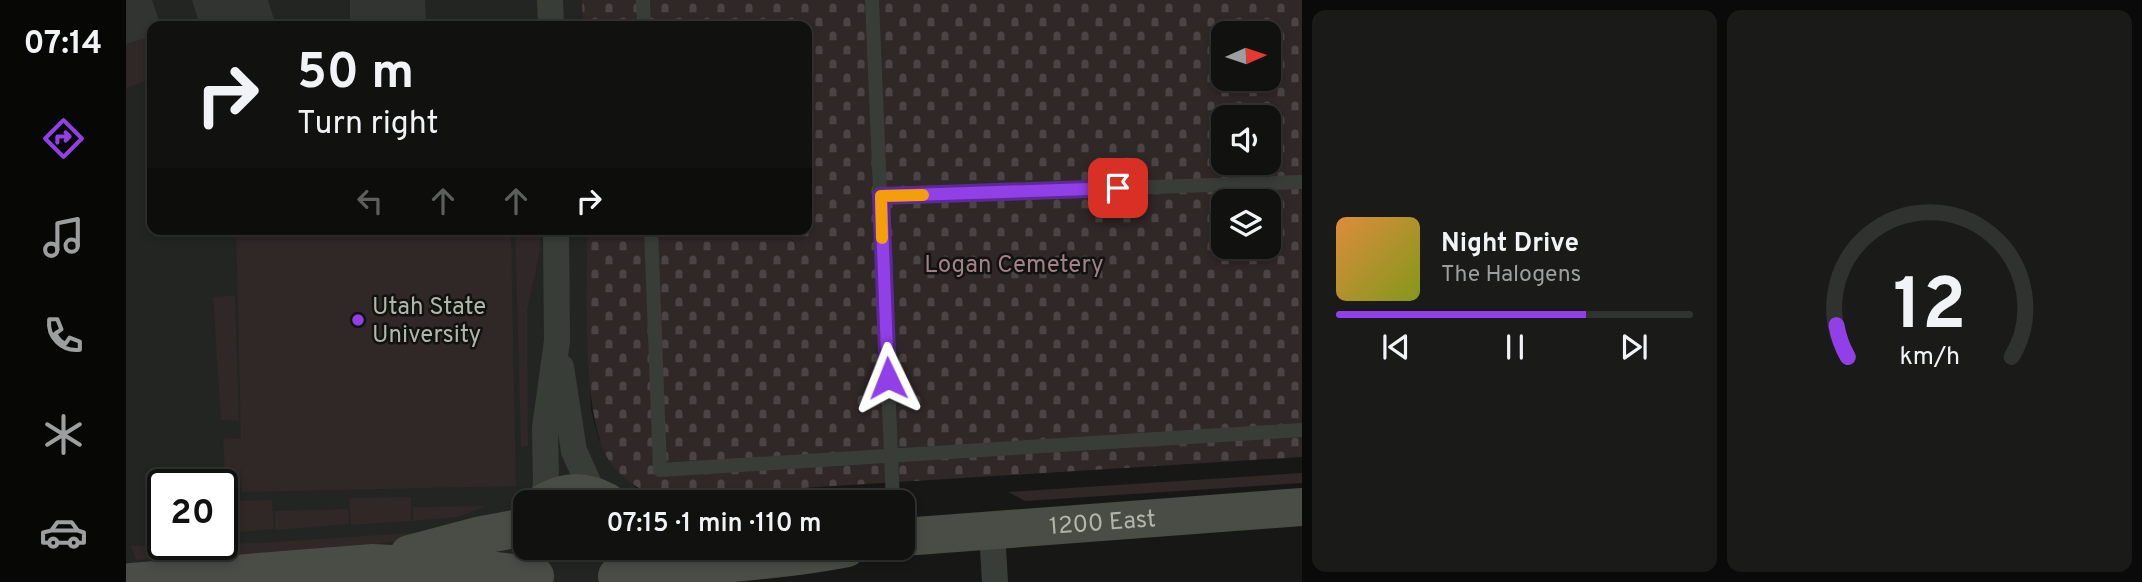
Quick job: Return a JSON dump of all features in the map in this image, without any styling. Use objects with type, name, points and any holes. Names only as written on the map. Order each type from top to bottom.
[{"type":"main road","name":"1200 East","points":[[915,536],[1302,507]]},
{"type":"main road","points":[[131,582],[274,577],[373,564],[477,536],[513,529]]},
{"type":"main road","points":[[529,560],[538,579]]},
{"type":"main road","points":[[618,568],[683,574],[786,560]]},
{"type":"main road","points":[[373,564],[481,569],[538,579]]},
{"type":"street","points":[[550,0],[551,21]]},
{"type":"street","points":[[556,235],[557,341],[574,451],[595,490]]},
{"type":"street","points":[[545,490],[545,428],[557,341]]},
{"type":"street","points":[[992,531],[995,582]]},
{"type":"lane","points":[[643,0],[643,21]]},
{"type":"lane","points":[[872,0],[892,490]]},
{"type":"lane","points":[[881,196],[1302,182]]},
{"type":"lane","points":[[651,235],[660,470],[1302,430]]},
{"type":"shaded area","name":"Utah State University","points":[[126,0],[582,0],[583,21],[147,21],[147,235],[587,235],[591,410],[599,440],[636,488],[640,490],[513,490],[513,560],[664,560],[667,582],[126,582]]},
{"type":"green space","name":"Logan Cemetery","points":[[582,0],[1302,0],[1302,457],[769,490],[643,490],[619,473],[610,462],[600,441],[590,384],[587,235],[812,235],[812,21],[583,21]]},
{"type":"green space","points":[[147,37],[147,81],[126,88],[126,44]]},
{"type":"green space","points":[[236,235],[511,235],[516,486],[242,492],[241,469],[238,492],[238,469],[225,469],[223,438],[241,439]]},
{"type":"green space","points":[[515,235],[540,235],[540,251],[527,311],[528,446],[521,447]]},
{"type":"green space","points":[[235,295],[239,421],[221,420],[213,297]]},
{"type":"green space","points":[[1302,473],[1302,483],[1025,501],[1008,492]]},
{"type":"green space","points":[[411,497],[411,521],[351,525],[349,498]]},
{"type":"green space","points":[[272,500],[274,529],[238,532],[238,501]]},
{"type":"green space","points":[[487,506],[458,517],[413,521],[413,507]]},
{"type":"green space","points":[[348,509],[349,524],[275,530],[275,511]]},
{"type":"green space","points":[[454,530],[377,544],[238,555],[238,544]]},
{"type":"green space","points":[[131,546],[147,546],[147,559],[136,560]]},
{"type":"building","points":[[126,0],[152,0],[159,21],[147,21],[147,38],[126,44]]},
{"type":"building","points":[[192,0],[268,0],[274,21],[198,21]]},
{"type":"building","points":[[350,0],[425,0],[426,21],[350,21]]},
{"type":"slow traffic","points":[[882,238],[881,196],[923,195]]},
{"type":"place","name":"Utah State University","points":[[358,320]]},
{"type":"route","points":[[888,378],[881,196],[1118,188]]}]
